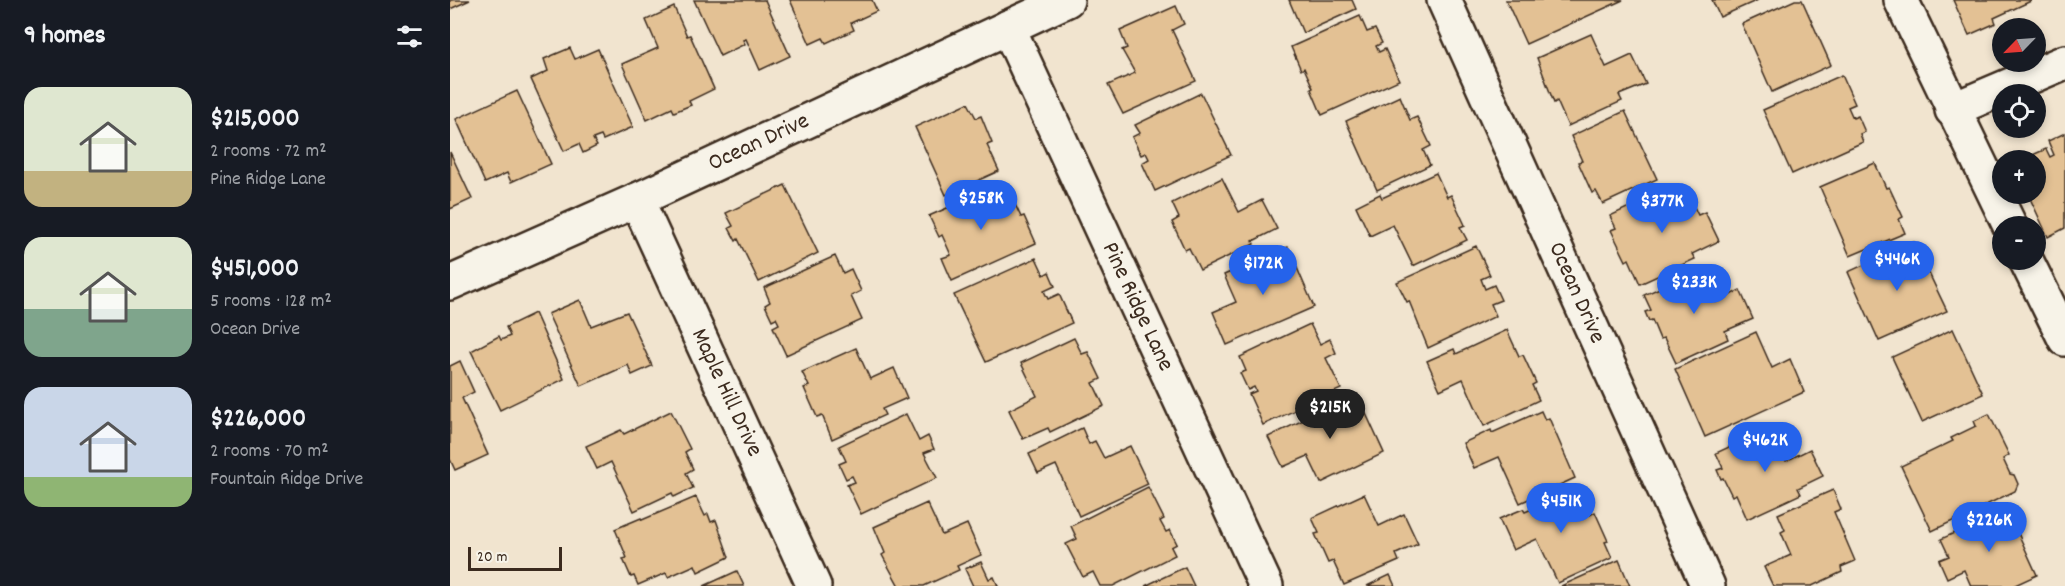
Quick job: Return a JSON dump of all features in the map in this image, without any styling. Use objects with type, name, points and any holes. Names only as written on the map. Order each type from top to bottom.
[{"type":"street","name":"Ocean Drive","points":[[450,283],[638,200],[1067,0]]},
{"type":"street","name":"Ocean Drive","points":[[1444,0],[1708,586]]},
{"type":"street","points":[[1901,0],[2005,216]]},
{"type":"street","name":"Pine Ridge Lane","points":[[1008,27],[1266,586]]},
{"type":"street","points":[[1953,110],[2065,62]]},
{"type":"street","name":"Maple Hill Drive","points":[[638,200],[814,586]]},
{"type":"street","points":[[2031,270],[2065,339]]},
{"type":"building","points":[[450,0],[470,0],[450,9]]},
{"type":"building","points":[[694,0],[765,0],[790,56],[760,70],[746,39],[743,40],[745,44],[720,56]]},
{"type":"building","points":[[790,0],[872,0],[877,11],[851,23],[854,30],[826,43],[823,38],[810,44]]},
{"type":"building","points":[[1289,0],[1352,0],[1356,9],[1303,33]]},
{"type":"building","points":[[1506,0],[1623,0],[1526,44]]},
{"type":"building","points":[[1712,0],[1758,0],[1720,17]]},
{"type":"building","points":[[1795,0],[1802,0],[1831,65],[1772,92],[1742,24]]},
{"type":"building","points":[[1953,0],[2031,0],[1992,18],[1992,25],[1969,35]]},
{"type":"building","points":[[1176,6],[1184,24],[1172,30],[1196,81],[1123,114],[1108,85],[1135,73],[1122,50],[1127,48],[1120,31]]},
{"type":"building","points":[[674,7],[687,36],[690,35],[714,89],[689,101],[691,105],[674,112],[672,108],[647,120],[622,64],[658,48],[646,20]]},
{"type":"building","points":[[1360,16],[1367,32],[1375,29],[1382,43],[1376,46],[1379,52],[1385,49],[1399,80],[1322,115],[1304,68],[1301,70],[1291,47]]},
{"type":"building","points":[[1591,34],[1606,67],[1632,55],[1646,84],[1619,95],[1622,101],[1568,126],[1557,101],[1554,103],[1537,58]]},
{"type":"building","points":[[570,48],[575,59],[598,49],[633,127],[603,140],[601,136],[593,139],[597,146],[583,153],[579,144],[564,151],[531,79],[548,71],[544,59]]},
{"type":"building","points":[[1842,75],[1855,104],[1848,107],[1853,118],[1858,116],[1865,132],[1860,134],[1863,142],[1792,174],[1763,110]]},
{"type":"building","points":[[517,91],[551,164],[511,182],[507,173],[485,183],[456,119]]},
{"type":"building","points":[[1201,93],[1231,155],[1155,191],[1142,163],[1149,159],[1146,153],[1141,155],[1132,137],[1140,133],[1135,125]]},
{"type":"building","points":[[1400,96],[1410,120],[1417,117],[1431,146],[1423,150],[1430,165],[1377,190],[1346,121]]},
{"type":"building","points":[[968,103],[976,118],[981,116],[992,143],[987,145],[999,171],[946,195],[915,127]]},
{"type":"building","points":[[1625,111],[1657,179],[1603,204],[1596,191],[1592,193],[1578,162],[1582,161],[1571,136]]},
{"type":"building","points":[[2065,133],[2065,228],[2048,237],[2046,216],[2038,216],[2033,204],[2046,204],[2046,150],[2044,150],[2046,149],[2050,157],[2054,155],[2048,141]]},
{"type":"building","points":[[450,152],[472,199],[450,209]]},
{"type":"building","points":[[1875,163],[1903,217],[1899,219],[1905,233],[1850,256],[1820,187]]},
{"type":"building","points":[[1436,173],[1447,197],[1451,195],[1465,225],[1460,227],[1467,240],[1413,266],[1393,225],[1370,236],[1356,206],[1380,194],[1382,198]]},
{"type":"building","points":[[1222,178],[1239,212],[1262,200],[1277,229],[1253,241],[1254,244],[1200,270],[1189,248],[1185,250],[1172,222],[1179,218],[1172,203]]},
{"type":"building","points":[[1002,184],[1021,217],[1024,216],[1036,243],[952,281],[942,258],[951,255],[942,235],[939,237],[929,216]]},
{"type":"building","points":[[785,185],[818,253],[759,282],[738,239],[736,241],[729,228],[733,226],[726,213]]},
{"type":"building","points":[[1684,186],[1698,215],[1705,212],[1719,241],[1692,254],[1695,259],[1640,284],[1629,259],[1626,261],[1611,230],[1616,228],[1610,216],[1663,191],[1667,199],[1674,196],[1672,192]]},
{"type":"building","points":[[1914,242],[1947,311],[1879,341],[1848,272]]},
{"type":"building","points":[[1476,246],[1490,275],[1481,279],[1485,289],[1494,285],[1501,300],[1491,304],[1496,316],[1428,348],[1409,301],[1407,302],[1397,282]]},
{"type":"building","points":[[1288,247],[1314,307],[1227,345],[1213,312],[1236,302],[1224,275]]},
{"type":"building","points":[[835,256],[843,273],[851,269],[861,291],[851,296],[862,320],[786,355],[773,327],[779,324],[776,318],[772,320],[765,305],[770,302],[764,288]]},
{"type":"building","points":[[1036,258],[1044,275],[1049,272],[1055,286],[1044,291],[1048,299],[1059,294],[1072,323],[986,362],[954,295]]},
{"type":"building","points":[[1701,269],[1716,302],[1740,290],[1753,319],[1725,331],[1728,339],[1676,363],[1664,338],[1660,339],[1652,320],[1649,321],[1645,312],[1651,310],[1644,295]]},
{"type":"building","points":[[580,300],[591,326],[627,312],[652,366],[632,375],[628,365],[581,386],[548,314]]},
{"type":"building","points":[[535,313],[564,379],[500,410],[471,351],[499,336],[501,340],[510,336],[506,327]]},
{"type":"building","points":[[1310,324],[1320,344],[1330,339],[1336,353],[1326,358],[1341,389],[1263,425],[1249,394],[1256,391],[1254,387],[1248,390],[1240,373],[1246,371],[1240,357]]},
{"type":"building","points":[[1953,329],[1983,394],[1922,422],[1892,357]]},
{"type":"building","points":[[1507,330],[1519,356],[1523,355],[1536,383],[1532,385],[1539,400],[1484,426],[1463,379],[1440,390],[1427,361],[1454,349],[1456,354]]},
{"type":"building","points":[[1756,332],[1772,368],[1790,359],[1804,392],[1705,437],[1675,369]]},
{"type":"building","points":[[1074,338],[1082,354],[1088,352],[1101,379],[1093,383],[1104,406],[1050,432],[1048,428],[1023,439],[1009,410],[1037,396],[1021,363]]},
{"type":"building","points":[[856,348],[870,379],[894,368],[907,398],[882,409],[885,415],[832,439],[822,415],[817,417],[804,388],[809,386],[802,372]]},
{"type":"building","points":[[460,361],[474,392],[462,398],[488,455],[455,470],[450,459],[450,366]]},
{"type":"building","points":[[1357,394],[1384,453],[1321,483],[1308,456],[1283,467],[1268,437]]},
{"type":"building","points":[[671,411],[690,449],[685,452],[693,469],[686,473],[693,488],[674,497],[672,493],[634,511],[611,462],[597,469],[586,446],[621,430],[624,434]]},
{"type":"building","points":[[1541,411],[1545,420],[1549,418],[1575,478],[1520,503],[1499,457],[1474,468],[1463,443]]},
{"type":"building","points":[[906,414],[919,441],[928,436],[934,449],[924,453],[937,478],[861,514],[847,485],[855,482],[852,476],[846,479],[839,464],[846,461],[839,446]]},
{"type":"building","points":[[1989,414],[2009,455],[2003,459],[2018,484],[2015,491],[1932,531],[1901,466],[1953,441],[1951,438],[1976,426],[1974,421]]},
{"type":"building","points":[[1082,428],[1089,444],[1095,441],[1104,458],[1130,446],[1148,484],[1079,516],[1056,465],[1038,473],[1029,454]]},
{"type":"building","points":[[1770,428],[1786,461],[1810,449],[1823,476],[1798,488],[1801,494],[1747,519],[1736,494],[1732,496],[1723,478],[1721,479],[1717,470],[1723,468],[1716,453]]},
{"type":"building","points":[[1148,487],[1164,519],[1160,521],[1166,532],[1170,530],[1177,544],[1171,547],[1175,555],[1113,586],[1100,586],[1093,572],[1083,577],[1066,544],[1077,539],[1071,526]]},
{"type":"building","points":[[1578,488],[1590,515],[1595,512],[1608,541],[1605,542],[1612,558],[1558,583],[1537,539],[1513,550],[1499,519],[1523,509],[1525,512]]},
{"type":"building","points":[[1833,490],[1841,509],[1834,512],[1855,561],[1841,567],[1842,572],[1812,586],[1773,586],[1764,567],[1791,555],[1781,532],[1785,530],[1778,514]]},
{"type":"building","points":[[1364,494],[1379,526],[1404,514],[1418,544],[1396,554],[1399,561],[1344,585],[1333,561],[1328,563],[1315,534],[1319,533],[1312,518]]},
{"type":"building","points":[[696,497],[705,516],[708,514],[711,522],[716,520],[729,557],[698,572],[695,565],[668,577],[666,573],[638,585],[634,576],[631,577],[623,559],[627,558],[615,529]]},
{"type":"building","points":[[927,503],[942,535],[967,524],[981,555],[957,566],[959,570],[924,586],[899,586],[882,555],[885,553],[874,527]]},
{"type":"building","points":[[2007,509],[2037,575],[2013,586],[1971,586],[1964,570],[1947,578],[1939,560],[1949,556],[1941,539]]},
{"type":"building","points":[[1619,560],[1630,586],[1561,586]]},
{"type":"building","points":[[981,562],[989,579],[994,577],[998,586],[973,586],[965,569]]},
{"type":"building","points":[[1185,567],[1194,586],[1145,586]]},
{"type":"building","points":[[737,571],[744,586],[704,586]]},
{"type":"building","points":[[1390,575],[1395,586],[1367,586]]}]
